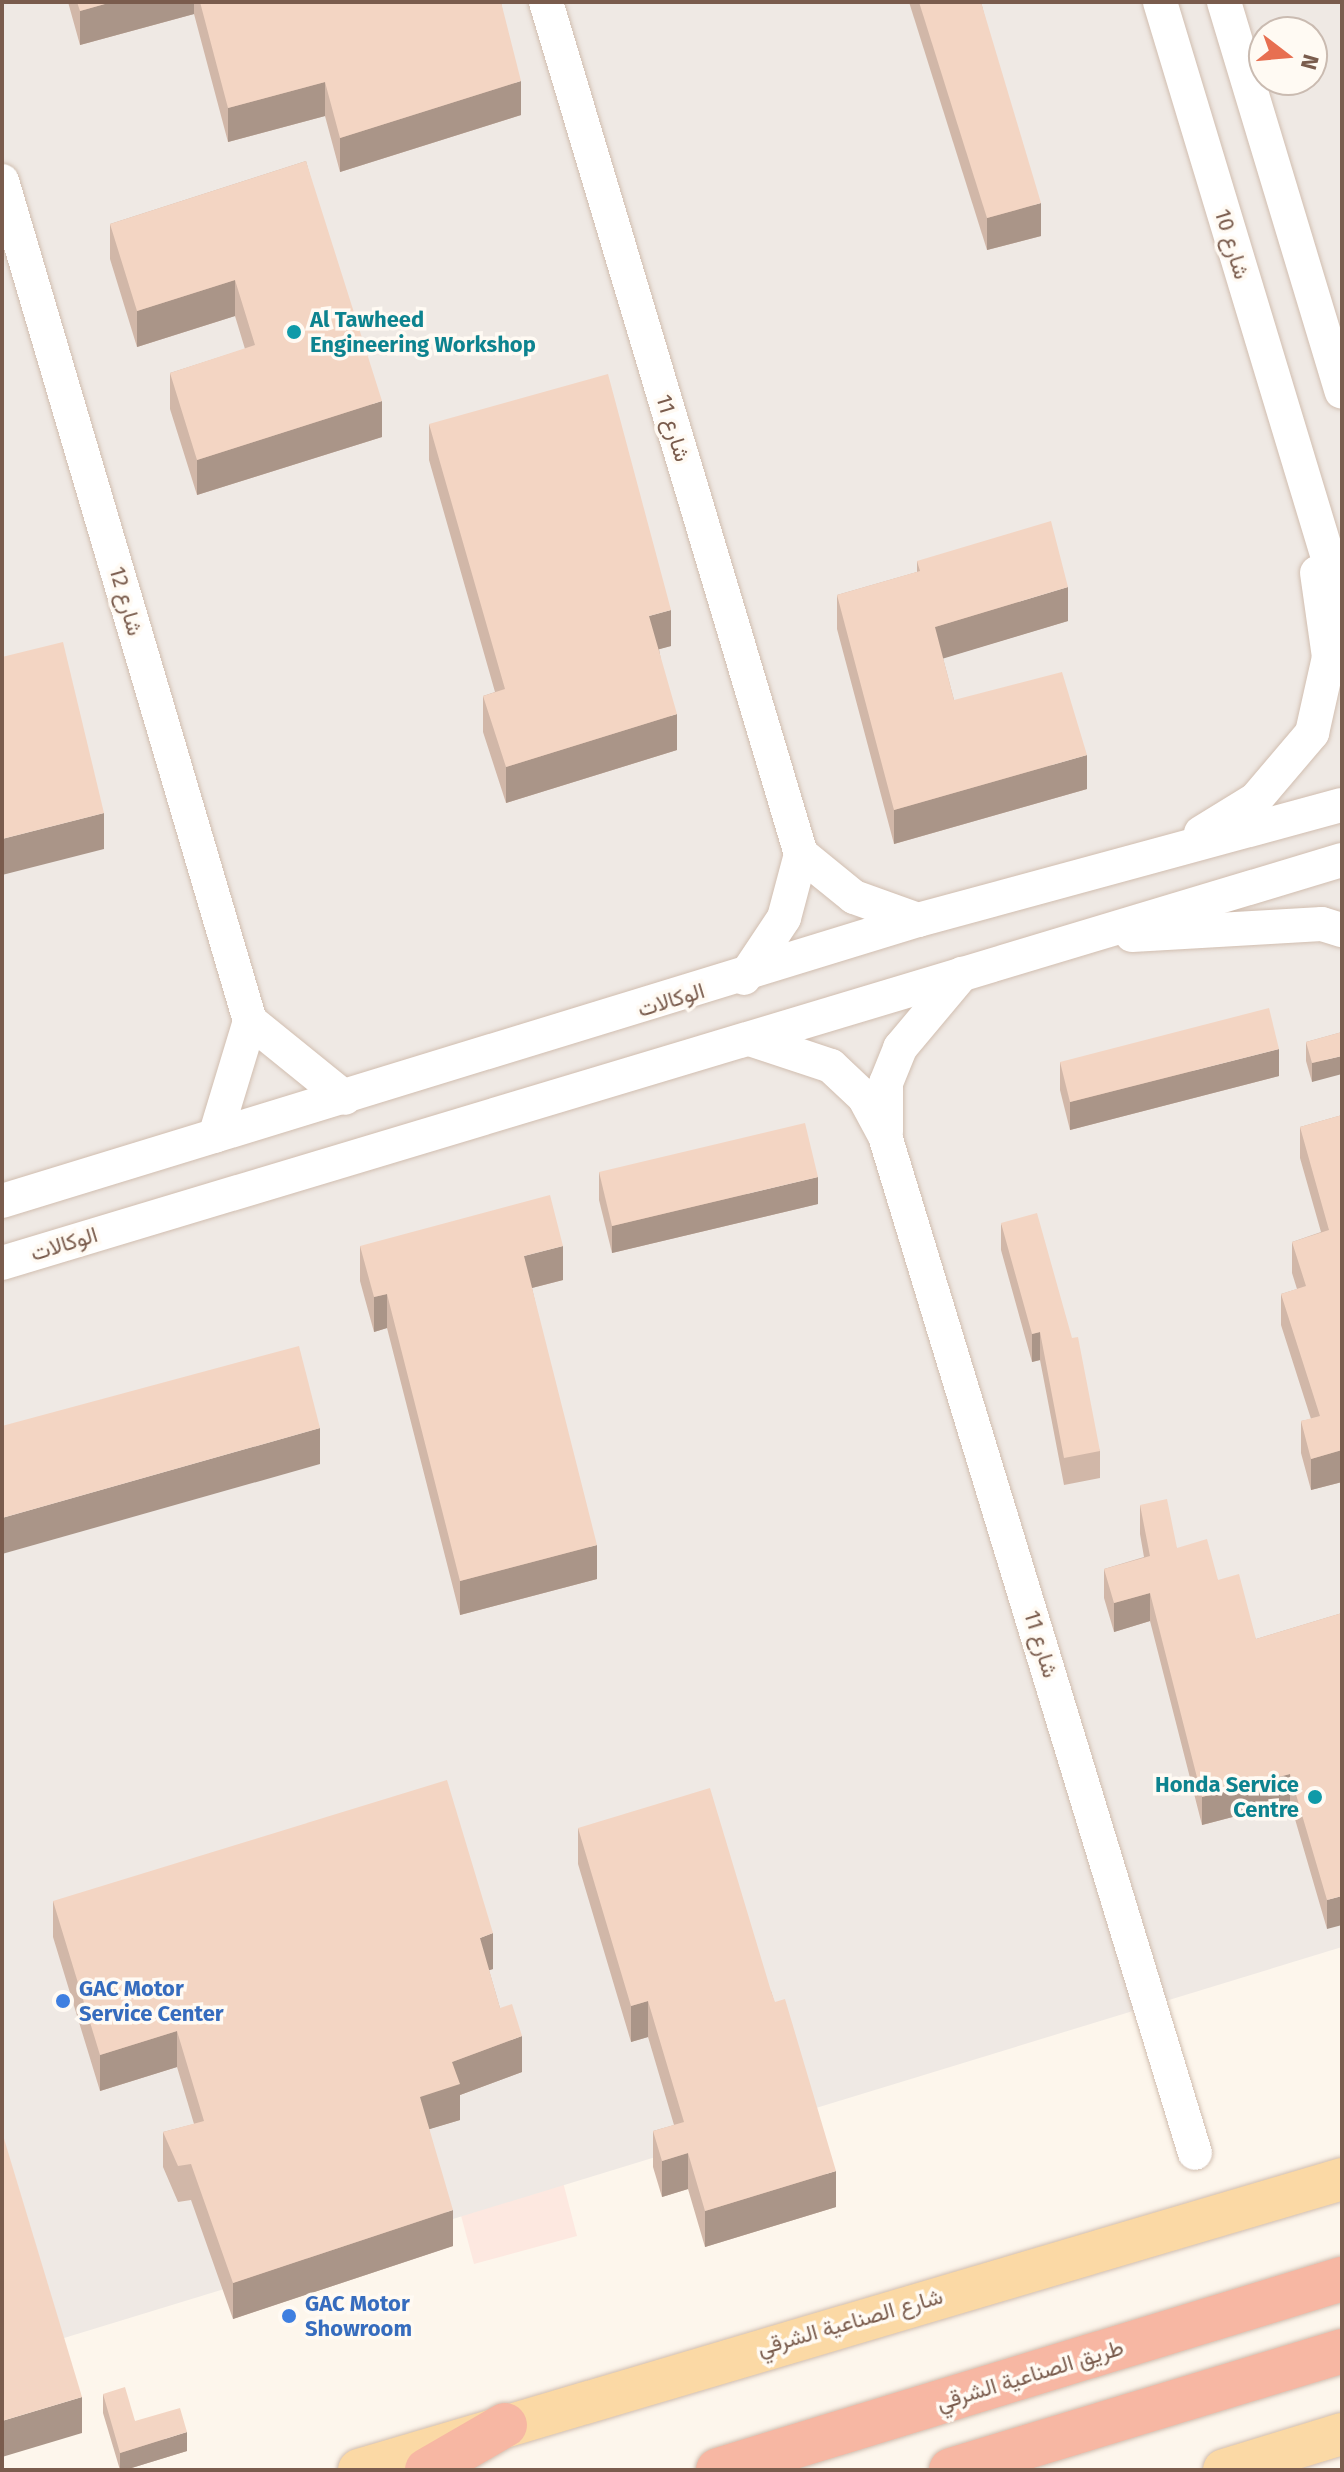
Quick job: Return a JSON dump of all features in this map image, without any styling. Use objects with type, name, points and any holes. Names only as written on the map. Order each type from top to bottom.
[{"type":"highway","name":"طريق الصناعية الشرقي","points":[[718,2470],[1342,2279]]},
{"type":"highway","points":[[951,2470],[1342,2351]]},
{"type":"highway","points":[[427,2470],[505,2425]]},
{"type":"main road","name":"شارع الصناعية الشرقي","points":[[359,2470],[1342,2179]]},
{"type":"main road","points":[[1224,2470],[1342,2434]]},
{"type":"street","name":"شارع 11","points":[[546,2],[801,854]]},
{"type":"street","name":"شارع 10","points":[[1160,2],[1342,604]]},
{"type":"street","points":[[1224,2],[1342,392]]},
{"type":"street","name":"شارع 12","points":[[2,181],[250,1021]]},
{"type":"street","name":"شارع 10","points":[[1164,856],[1256,799],[1288,769],[1316,721],[1329,657],[1305,485]]},
{"type":"street","name":"الوكالات","points":[[2,1201],[744,978],[918,920],[1164,856],[1342,805]]},
{"type":"street","points":[[744,978],[784,918],[801,854],[854,897],[918,920]]},
{"type":"street","name":"الوكالات","points":[[2,1263],[751,1039],[967,968],[1092,935],[1342,860]]},
{"type":"street","name":"الوكالات","points":[[1092,935],[1308,924],[1342,930]]},
{"type":"street","name":"شارع 11","points":[[885,1136],[886,1083],[900,1048],[967,968]]},
{"type":"street","points":[[215,1136],[250,1021],[345,1098]]},
{"type":"street","name":"شارع 11","points":[[751,1039],[831,1066],[864,1097],[885,1136],[1195,2153]]},
{"type":"shaded area","points":[[2,2],[1342,2],[1342,1947],[2,2357]]},
{"type":"shaded area","points":[[544,2109],[577,2236],[474,2264],[440,2137]]},
{"type":"building","points":[[77,2],[112,2],[80,11]]},
{"type":"building","points":[[200,2],[501,2],[521,81],[340,138],[325,82],[228,108]]},
{"type":"building","points":[[919,2],[981,2],[1041,203],[987,218]]},
{"type":"building","name":"Al Tawheed Engineering Workshop","points":[[306,161],[382,401],[197,460],[170,373],[255,345],[235,280],[137,311],[110,224]]},
{"type":"building","points":[[608,374],[671,610],[649,616],[677,714],[506,767],[483,696],[505,689],[429,424]]},
{"type":"building","points":[[1051,521],[1068,587],[935,627],[954,700],[1062,672],[1087,755],[894,810],[837,595],[920,571],[917,561]]},
{"type":"building","points":[[63,642],[104,813],[2,839],[2,657]]},
{"type":"building","points":[[1269,1008],[1279,1049],[1070,1102],[1060,1062]]},
{"type":"building","points":[[1342,1032],[1342,1056],[1312,1063],[1306,1042]]},
{"type":"building","points":[[1342,1115],[1342,1450],[1311,1459],[1301,1421],[1320,1416],[1281,1294],[1306,1286],[1292,1242],[1329,1230],[1300,1127]]},
{"type":"building","points":[[805,1123],[818,1177],[612,1226],[599,1172]]},
{"type":"building","points":[[550,1195],[563,1246],[524,1256],[597,1545],[460,1581],[387,1294],[374,1297],[360,1246]]},
{"type":"building","points":[[1037,1213],[1072,1338],[1078,1337],[1100,1451],[1064,1458],[1040,1332],[1032,1334],[1001,1223]]},
{"type":"building","points":[[299,1346],[320,1428],[2,1518],[2,1426]]},
{"type":"building","points":[[1167,1499],[1177,1548],[1207,1539],[1218,1580],[1239,1574],[1256,1639],[1342,1613],[1342,1896],[1327,1900],[1290,1774],[1202,1797],[1150,1593],[1114,1603],[1104,1569],[1150,1556],[1140,1505]]},
{"type":"building","points":[[447,1780],[493,1933],[480,1938],[500,2008],[512,2004],[522,2036],[452,2062],[460,2084],[420,2097],[453,2210],[233,2283],[191,2164],[178,2166],[163,2132],[204,2121],[177,2031],[100,2055],[53,1901]]},
{"type":"building","points":[[710,1788],[771,1991],[775,2002],[785,1999],[836,2171],[705,2211],[688,2153],[662,2161],[653,2131],[684,2122],[648,2001],[631,2006],[578,1828]]},
{"type":"building","points":[[2,2132],[82,2397],[2,2421]]},
{"type":"building","points":[[125,2387],[135,2421],[180,2408],[187,2432],[120,2453],[103,2394]]},
{"type":"place","name":"Al Tawheed Engineering Workshop","points":[[294,332]]},
{"type":"place","name":"Honda Service Centre","points":[[1315,1797]]},
{"type":"place","name":"GAC Motor Service Center","points":[[63,2001]]},
{"type":"place","name":"GAC Motor Showroom","points":[[289,2316]]}]
